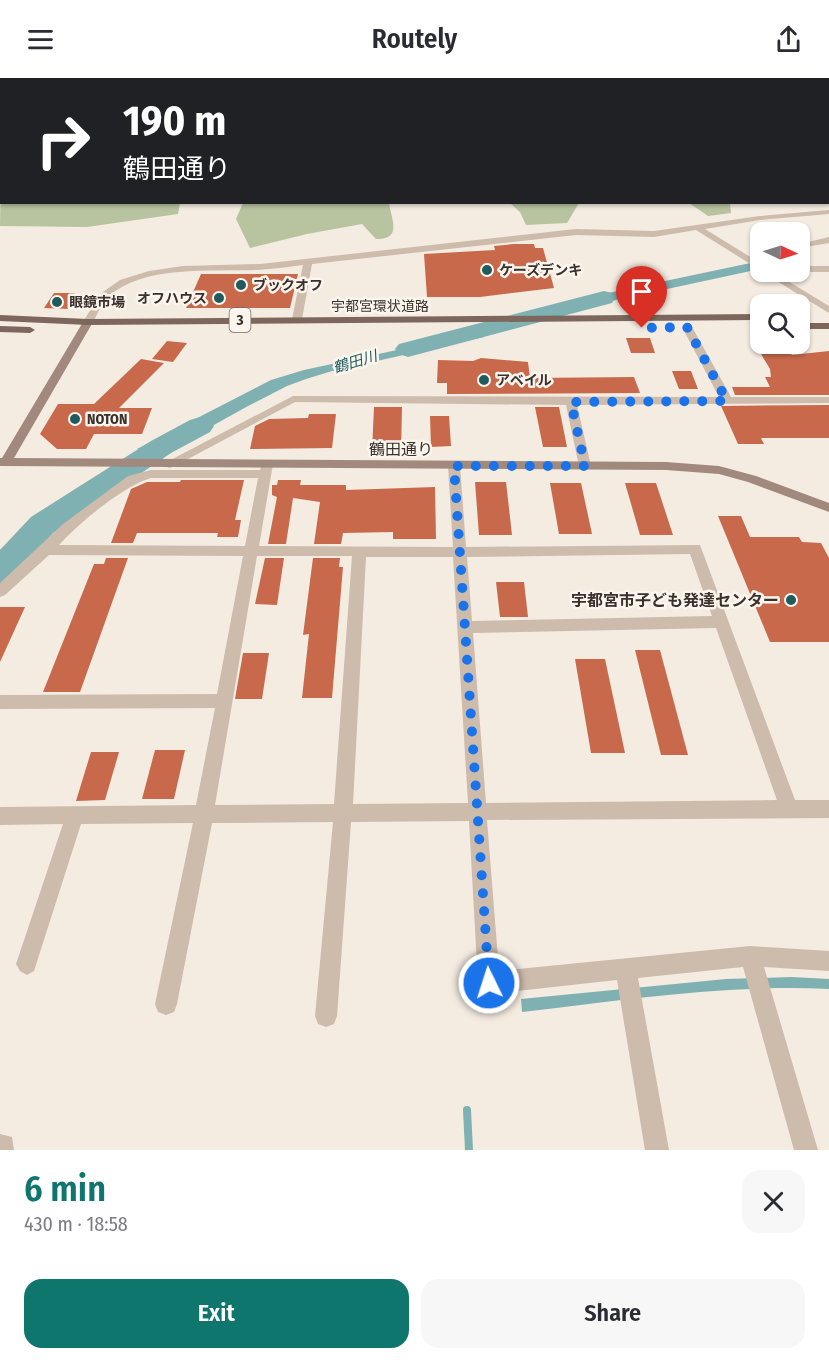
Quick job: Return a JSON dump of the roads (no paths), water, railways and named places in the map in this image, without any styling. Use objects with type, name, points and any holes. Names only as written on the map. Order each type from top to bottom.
[{"type":"main road","points":[[810,316],[829,316]]},
{"type":"main road","name":"宇都宮環状道路","points":[[0,329],[297,319],[750,317]]},
{"type":"main road","name":"宇都宮環状道路","points":[[0,318],[85,326],[452,329],[750,327]]},
{"type":"main road","points":[[810,326],[829,326]]},
{"type":"street","points":[[3,462],[103,296],[123,282],[149,274],[183,269],[260,267],[576,232],[654,234],[760,218],[829,212]]},
{"type":"street","points":[[698,228],[750,261]]},
{"type":"street","points":[[810,244],[829,240]]},
{"type":"street","points":[[746,258],[750,257]]},
{"type":"street","points":[[297,319],[308,262]]},
{"type":"street","points":[[810,269],[829,269]]},
{"type":"street","points":[[784,282],[829,310]]},
{"type":"street","points":[[687,327],[727,401]]},
{"type":"street","points":[[169,464],[293,399],[571,402],[829,400]]},
{"type":"street","points":[[571,402],[585,466]]},
{"type":"street","name":"鶴田通り","points":[[3,462],[169,464],[266,469],[666,466],[719,470],[752,479],[829,508]]},
{"type":"street","points":[[454,466],[489,983],[750,956],[829,961]]},
{"type":"street","points":[[0,591],[68,527],[132,479],[151,474],[266,469],[204,814],[165,1004]]},
{"type":"street","points":[[46,550],[460,552],[695,549],[789,809]]},
{"type":"street","points":[[326,1016],[343,812],[359,552]]},
{"type":"street","points":[[465,627],[721,622]]},
{"type":"street","points":[[0,702],[224,700]]},
{"type":"street","points":[[0,816],[829,808]]},
{"type":"street","points":[[27,964],[75,815]]},
{"type":"street","points":[[750,956],[806,1150]]},
{"type":"street","points":[[626,970],[657,1150]]},
{"type":"water","points":[[750,263],[750,271],[574,309],[546,309],[575,300]]},
{"type":"water","points":[[446,337],[484,337],[332,371],[306,379],[248,406],[169,450],[137,449],[271,380],[304,370]]},
{"type":"water","points":[[90,480],[112,480],[87,497],[0,574],[0,550],[62,498]]},
{"type":"water","points":[[792,977],[829,979],[829,989],[713,991],[522,1012],[521,999],[726,979]]},
{"type":"waterway","name":"鶴田川","points":[[408,349],[604,298]]},
{"type":"waterway","name":"鶴田川","points":[[0,572],[42,525],[161,447],[200,426]]},
{"type":"waterway","points":[[467,1110],[469,1150]]},
{"type":"place","name":"ケーズデンキ","points":[[487,270]]},
{"type":"place","name":"ブックオフ","points":[[241,285]]},
{"type":"place","name":"オフハウス","points":[[219,298]]},
{"type":"place","name":"眼鏡市場","points":[[57,302]]},
{"type":"place","name":"アベイル","points":[[484,380]]},
{"type":"place","name":"NOTON","points":[[75,419]]},
{"type":"place","name":"宇都宮市子ども発達センター","points":[[791,600]]}]
